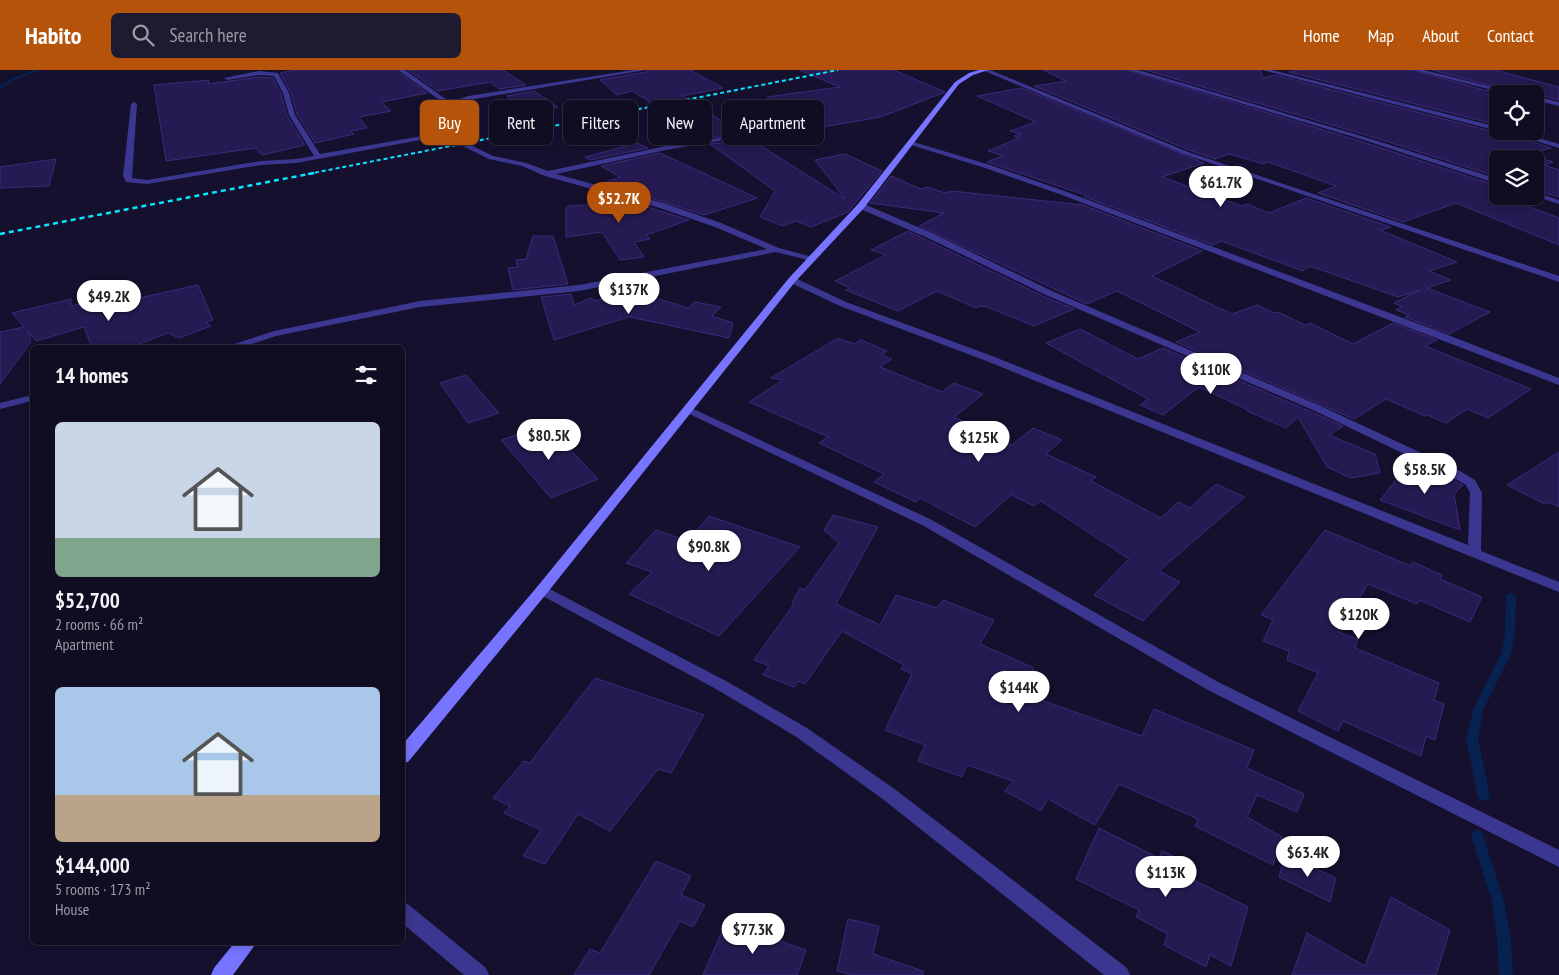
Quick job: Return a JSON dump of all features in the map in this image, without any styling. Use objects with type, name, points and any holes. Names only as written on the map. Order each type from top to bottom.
[{"type":"street","points":[[401,70],[443,100]]},
{"type":"street","points":[[609,70],[614,75]]},
{"type":"street","points":[[466,100],[500,92],[644,70]]},
{"type":"street","points":[[405,752],[542,590],[792,280],[861,206],[957,82],[971,74],[985,70],[1186,153],[1559,279]]},
{"type":"street","points":[[1132,70],[1357,136],[1489,179]]},
{"type":"street","points":[[1265,70],[1378,97],[1489,127]]},
{"type":"street","points":[[1417,70],[1489,87]]},
{"type":"street","points":[[227,78],[259,73],[276,74],[286,93],[292,115],[318,156]]},
{"type":"street","points":[[1544,100],[1559,104]]},
{"type":"street","points":[[134,104],[127,176],[129,180],[147,182],[261,163],[296,161],[420,138]]},
{"type":"street","points":[[548,174],[666,148],[718,139]]},
{"type":"street","points":[[1537,140],[1559,146]]},
{"type":"street","points":[[910,143],[1004,172],[1428,329],[1559,382]]},
{"type":"street","points":[[466,145],[491,158],[524,164],[548,174],[660,205],[718,225],[776,250],[812,258]]},
{"type":"street","points":[[1544,197],[1559,202]]},
{"type":"street","points":[[861,206],[931,236],[1048,293],[1319,409],[1471,482],[1476,494],[1474,552]]},
{"type":"street","points":[[237,345],[274,334],[420,304],[579,288],[776,250]]},
{"type":"street","points":[[792,280],[843,304],[988,358],[1559,587]]},
{"type":"street","points":[[0,406],[30,398]]},
{"type":"street","points":[[687,410],[926,522],[1213,686],[1559,859]]},
{"type":"street","points":[[542,590],[721,685],[801,732],[890,795],[1120,975]]},
{"type":"street","points":[[405,913],[479,975]]},
{"type":"street","points":[[221,975],[246,945]]},
{"type":"building","points":[[296,70],[396,70],[427,93],[381,102],[391,111],[359,117],[367,128],[351,131],[354,134],[315,143],[297,114],[291,93],[280,73]]},
{"type":"building","points":[[408,70],[503,70],[526,85],[499,89],[490,82],[438,91]]},
{"type":"building","points":[[648,70],[690,70],[723,88],[682,96],[688,100],[648,101],[632,91],[617,95],[600,80],[646,72]]},
{"type":"building","points":[[799,70],[894,70],[945,92],[881,117],[824,127],[824,100],[769,100],[767,97],[840,87]]},
{"type":"building","points":[[1043,70],[1127,70],[1363,142],[1489,183],[1489,205],[1525,205],[1559,218],[1559,245],[1456,203],[1403,222],[1318,193],[1336,186],[1268,162],[1264,164],[1229,154],[1215,159],[1034,86],[1066,81]]},
{"type":"building","points":[[1145,70],[1260,70],[1263,78],[1275,75],[1489,131],[1489,140],[1527,140],[1551,148],[1543,150],[1489,150],[1489,174],[1369,136]]},
{"type":"building","points":[[1298,70],[1412,70],[1489,91],[1489,123],[1289,72]]},
{"type":"building","points":[[1432,70],[1495,70],[1559,87],[1559,100],[1544,96],[1544,85],[1489,85]]},
{"type":"building","points":[[259,77],[273,78],[281,94],[287,116],[305,145],[262,155],[256,148],[166,161],[154,85],[209,80],[208,84]]},
{"type":"building","points":[[1021,88],[1204,163],[1162,177],[1242,206],[1247,204],[1269,213],[1306,198],[1391,227],[1380,230],[1457,262],[1429,271],[1451,280],[1427,288],[1490,312],[1449,334],[1405,317],[1409,315],[1396,310],[1402,307],[1394,303],[1420,290],[1398,297],[1310,266],[1303,271],[1221,241],[1213,245],[1085,197],[1085,195],[987,162],[1003,156],[988,151],[1019,138],[1014,136],[1021,134],[1010,131],[1036,122],[977,96]]},
{"type":"building","points":[[534,91],[548,100],[512,100],[507,96]]},
{"type":"building","points":[[712,115],[722,121],[722,137],[712,138]]},
{"type":"building","points":[[722,141],[722,145],[760,145],[845,199],[815,160],[845,154],[882,171],[848,212],[811,227],[796,221],[783,226],[760,217],[775,191],[711,145]]},
{"type":"building","points":[[638,143],[648,148],[590,160],[585,157]]},
{"type":"building","points":[[660,153],[757,198],[704,215],[604,183],[620,177],[601,166]]},
{"type":"building","points":[[56,159],[49,186],[0,188],[0,167]]},
{"type":"building","points":[[1544,159],[1553,162],[1544,165]]},
{"type":"building","points":[[1544,165],[1559,170],[1559,197],[1544,193]]},
{"type":"building","points":[[891,176],[921,189],[927,187],[945,193],[952,191],[1083,205],[1202,251],[1152,276],[1232,314],[1257,305],[1274,313],[1278,312],[1305,325],[1310,323],[1353,344],[1393,323],[1437,340],[1425,346],[1531,389],[1488,418],[1467,409],[1446,423],[1386,399],[1354,419],[1176,342],[1200,332],[1117,291],[1087,304],[919,226],[944,213],[870,203]]},
{"type":"building","points":[[601,196],[606,204],[632,202],[689,220],[646,235],[650,239],[634,242],[644,257],[620,260],[602,232],[566,237],[566,209],[568,206],[587,205]]},
{"type":"building","points":[[908,231],[1074,309],[1034,326],[987,307],[980,306],[976,308],[937,291],[898,311],[846,290],[850,288],[835,281],[886,255],[871,250]]},
{"type":"building","points":[[533,236],[553,236],[568,284],[513,290],[508,268],[518,267],[516,260],[526,259]]},
{"type":"building","points":[[198,285],[213,320],[205,322],[211,326],[179,338],[168,333],[136,345],[91,345],[84,327],[36,341],[28,331],[31,342],[0,384],[0,332],[24,327],[12,313],[71,299],[71,306],[106,297],[111,304]]},
{"type":"building","points":[[621,291],[649,305],[660,299],[688,308],[695,302],[721,307],[712,316],[733,323],[729,338],[630,317],[632,316],[554,340],[541,297],[571,294],[574,305],[591,298],[596,301]]},
{"type":"building","points":[[1080,329],[1138,359],[1163,348],[1343,426],[1329,435],[1375,454],[1380,473],[1351,478],[1327,467],[1298,417],[1286,428],[1199,387],[1163,415],[1140,405],[1148,399],[1046,343]]},
{"type":"building","points":[[838,338],[854,344],[861,340],[887,351],[881,355],[892,359],[880,367],[942,392],[954,383],[983,394],[954,417],[1012,445],[1033,428],[1062,440],[1046,454],[1096,477],[1091,481],[1161,518],[1178,502],[1190,508],[1216,484],[1245,497],[1159,571],[1180,582],[1143,621],[1094,595],[1129,559],[1041,501],[1034,506],[1011,495],[975,527],[920,498],[916,502],[874,482],[884,474],[819,443],[828,437],[749,402],[783,380],[771,378]]},
{"type":"building","points":[[466,375],[499,413],[468,423],[440,383]]},
{"type":"building","points":[[539,427],[545,434],[553,431],[598,479],[551,498],[501,440]]},
{"type":"building","points":[[1559,452],[1559,507],[1549,502],[1545,504],[1507,485]]},
{"type":"building","points":[[1410,462],[1463,485],[1454,494],[1460,530],[1380,500]]},
{"type":"building","points":[[833,515],[878,527],[836,604],[880,625],[896,595],[937,608],[943,600],[994,620],[980,644],[1034,668],[1028,677],[1042,684],[1033,697],[1142,736],[1154,709],[1254,750],[1247,768],[1304,794],[1297,812],[1257,795],[1247,817],[1282,837],[1273,865],[1195,826],[1198,819],[1119,784],[1095,825],[1048,799],[1041,811],[1005,791],[1013,781],[967,765],[962,777],[918,761],[925,745],[885,730],[912,674],[901,669],[904,665],[842,631],[805,684],[798,681],[794,687],[763,675],[769,666],[754,660],[794,604],[792,603],[800,588],[805,590],[839,543],[824,530]]},
{"type":"building","points":[[709,516],[800,547],[719,636],[629,594],[652,572],[626,563],[656,530],[688,541]]},
{"type":"building","points":[[1325,530],[1411,566],[1413,562],[1442,575],[1440,579],[1482,597],[1470,622],[1419,600],[1417,604],[1368,584],[1338,632],[1358,639],[1355,648],[1439,683],[1434,700],[1444,704],[1435,740],[1426,736],[1421,756],[1343,721],[1338,731],[1298,711],[1318,673],[1287,660],[1289,651],[1263,641],[1273,620],[1261,615]]},
{"type":"building","points":[[595,678],[704,715],[671,773],[658,769],[610,831],[578,814],[545,864],[523,856],[541,830],[504,813],[510,806],[493,798],[524,761],[530,763]]},
{"type":"building","points":[[1099,828],[1159,858],[1162,851],[1195,866],[1190,878],[1248,907],[1231,966],[1210,955],[1206,967],[1164,945],[1168,934],[1136,917],[1139,910],[1076,879]]},
{"type":"building","points":[[1285,854],[1336,878],[1330,902],[1279,877]]},
{"type":"building","points":[[656,861],[691,876],[681,895],[705,905],[693,927],[680,921],[649,975],[574,975],[590,949],[600,953]]},
{"type":"building","points":[[1391,897],[1450,930],[1436,975],[1292,975],[1307,933],[1365,966]]},
{"type":"building","points":[[848,919],[879,926],[873,954],[923,971],[923,975],[853,975],[837,971]]},
{"type":"building","points":[[726,922],[806,950],[797,975],[703,975]]},
{"type":"waterway","points":[[0,88],[14,79],[38,70]]},
{"type":"waterway","points":[[1484,796],[1472,739],[1478,710],[1506,654],[1510,634],[1511,596]]},
{"type":"waterway","points":[[1477,835],[1498,901],[1504,939],[1506,975]]},
{"type":"railway","points":[[308,174],[838,70]]},
{"type":"railway","points":[[0,234],[314,173]]}]
